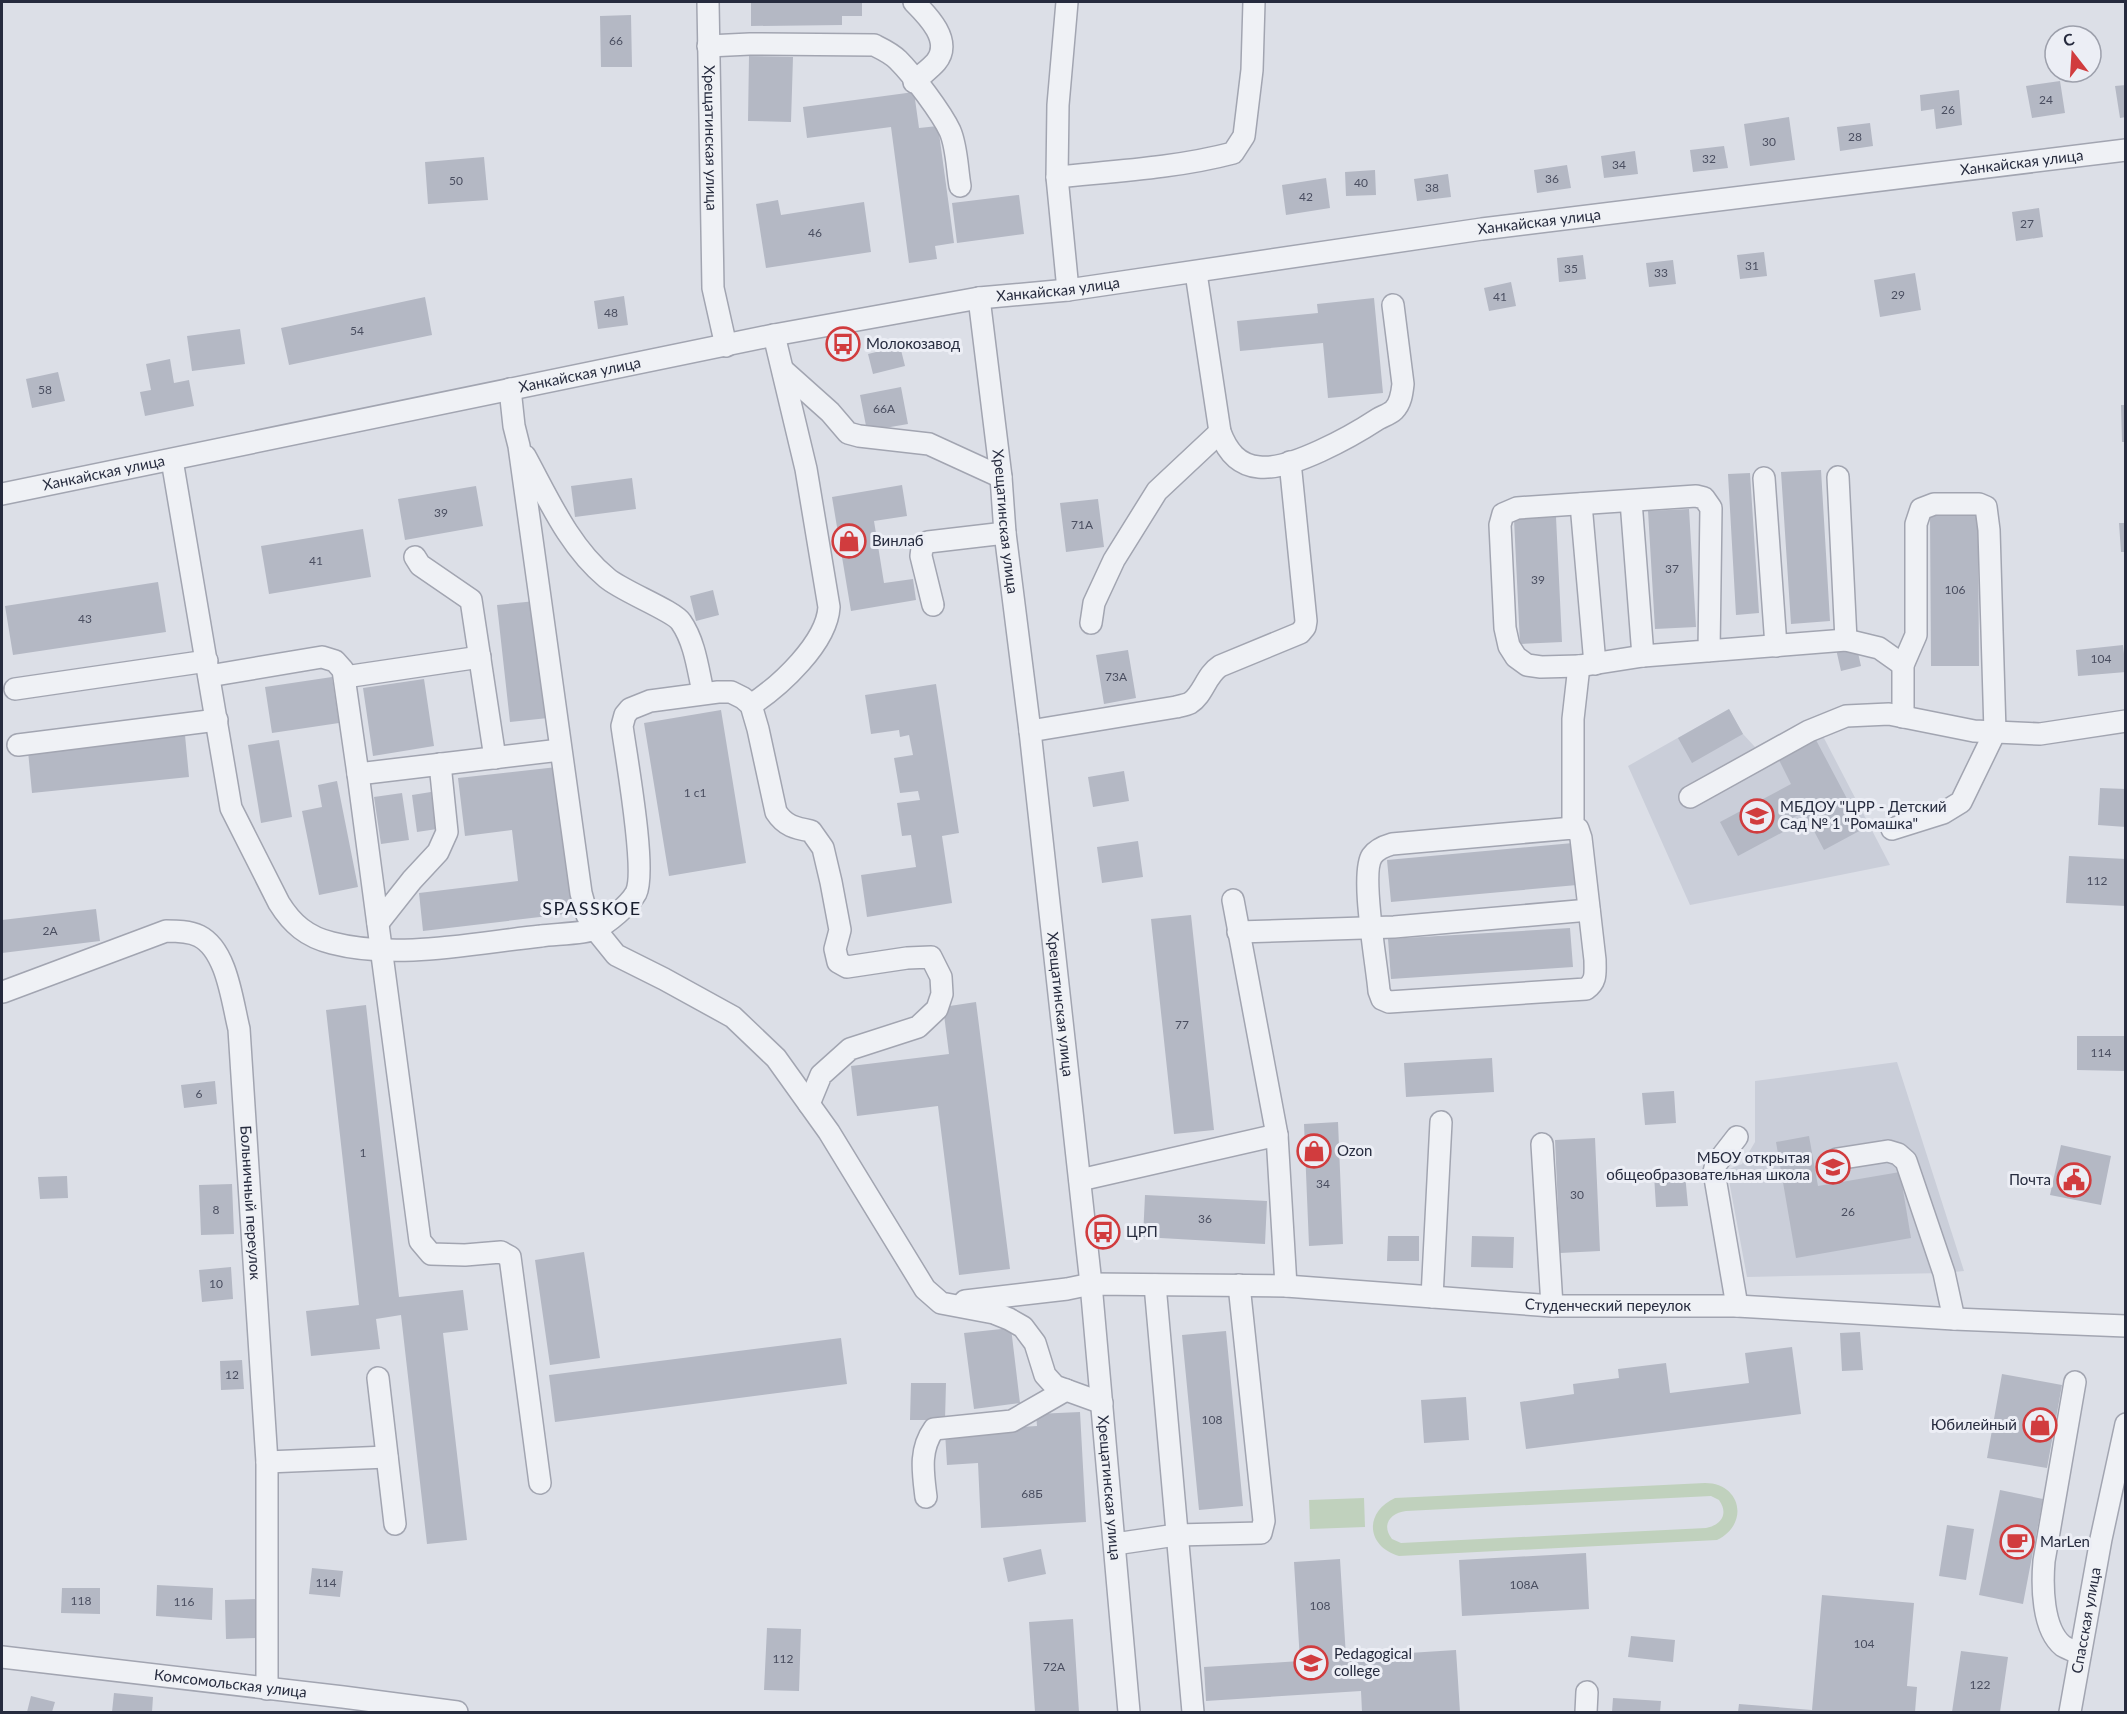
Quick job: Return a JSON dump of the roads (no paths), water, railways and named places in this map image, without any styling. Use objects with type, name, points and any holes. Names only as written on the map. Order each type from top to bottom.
[{"type":"street","name":"Хрещатинская улица","points":[[708,2],[713,288],[726,346]]},
{"type":"street","points":[[914,2],[932,20],[937,30],[941,52],[936,62],[914,82]]},
{"type":"street","points":[[1067,2],[1058,105],[1058,177],[1068,290]]},
{"type":"street","points":[[1058,177],[1172,165],[1208,160],[1233,153],[1244,136],[1252,70],[1254,2]]},
{"type":"street","points":[[708,46],[874,45],[897,60],[939,113],[951,133],[960,186]]},
{"type":"street","name":"Ханкайская улица","points":[[2,494],[774,335],[979,298],[1068,290],[1196,273],[1482,229],[2126,150]]},
{"type":"street","points":[[1196,273],[1220,432],[1230,454],[1241,462],[1258,467],[1273,467],[1329,448],[1394,409],[1402,396],[1403,384],[1393,305]]},
{"type":"street","name":"Хрещатинская улица","points":[[979,298],[1080,1180],[1129,1713]]},
{"type":"street","points":[[751,705],[763,697],[810,650],[825,627],[829,607],[806,469],[774,335]]},
{"type":"street","points":[[783,369],[830,412],[848,433],[928,444],[1001,477]]},
{"type":"street","points":[[510,389],[581,893],[587,915],[595,930],[616,956],[733,1017],[776,1058],[829,1132],[925,1289],[941,1303],[994,1313],[1009,1318],[1023,1327],[1035,1343],[1045,1375],[1056,1386],[1102,1403]]},
{"type":"street","points":[[1091,623],[1094,603],[1114,560],[1157,491],[1220,432]]},
{"type":"street","points":[[519,446],[563,526],[607,579],[680,621],[691,643],[704,692]]},
{"type":"street","points":[[172,460],[231,808],[287,917],[299,929],[330,943],[356,948],[407,951],[595,930],[627,906],[637,892],[640,867],[622,726],[625,715],[638,704],[704,692],[731,693],[751,705],[776,812],[782,822],[791,827],[811,831],[823,848],[840,930],[835,949],[838,962],[847,967],[907,958],[932,957],[941,977],[942,994],[937,1009],[918,1027],[850,1049],[821,1075],[809,1104]]},
{"type":"street","points":[[1030,731],[1190,703],[1199,693],[1211,672],[1220,666],[1300,633],[1306,621],[1290,462]]},
{"type":"street","points":[[1838,477],[1846,640]]},
{"type":"street","points":[[1764,478],[1776,646]]},
{"type":"street","points":[[1709,651],[1711,508],[1709,502],[1704,498],[1696,496],[1517,508],[1503,514],[1500,525],[1505,628],[1509,646],[1516,657],[1527,665],[1541,667],[1587,665],[1643,656],[1776,646],[1846,640],[1879,648],[1903,665]]},
{"type":"street","points":[[1631,501],[1643,656]]},
{"type":"street","points":[[1574,828],[1573,719],[1587,665],[1581,504]]},
{"type":"street","points":[[1892,829],[1943,813],[1961,802],[1995,732],[1989,530],[1986,507],[1979,504],[1934,504],[1921,509],[1916,524],[1916,635],[1903,665],[1903,717]]},
{"type":"street","points":[[933,605],[921,556],[922,548],[928,542],[1005,533]]},
{"type":"street","points":[[415,557],[420,565],[471,600],[495,758]]},
{"type":"street","points":[[15,689],[322,657],[335,662],[343,670],[420,1241],[431,1254],[465,1255],[501,1252],[510,1257],[540,1483]]},
{"type":"street","points":[[345,677],[480,657]]},
{"type":"street","points":[[1690,797],[1809,731],[1846,716],[1889,714],[1974,731],[2040,734],[2126,721]]},
{"type":"street","points":[[18,745],[217,720]]},
{"type":"street","points":[[358,774],[560,750]]},
{"type":"street","points":[[378,923],[438,852],[447,832],[440,764]]},
{"type":"street","points":[[1578,829],[1589,910],[1595,980],[1586,989],[1389,1002],[1382,999],[1371,927],[1368,872],[1371,856],[1380,848],[1392,844],[1578,829]]},
{"type":"street","points":[[1233,900],[1276,1136],[1286,1286]]},
{"type":"street","points":[[1238,932],[1394,927],[1589,910]]},
{"type":"street","name":"Больничный переулок","points":[[3,992],[166,931],[183,931],[200,936],[215,949],[224,967],[239,1029],[267,1462],[267,1689]]},
{"type":"street","points":[[1432,1297],[1441,1122]]},
{"type":"street","points":[[1080,1180],[1276,1136]]},
{"type":"street","points":[[1737,1137],[1716,1164],[1714,1172],[1737,1306]]},
{"type":"street","points":[[1542,1144],[1552,1306]]},
{"type":"street","points":[[1837,1159],[1888,1151],[1898,1154],[1906,1161],[1944,1273],[1954,1319]]},
{"type":"street","name":"Студенческий переулок","points":[[941,1303],[1067,1289],[1091,1284],[1239,1285],[1286,1286],[1552,1306],[1737,1306],[1954,1319],[2126,1326]]},
{"type":"street","points":[[1155,1285],[1192,1713]]},
{"type":"street","points":[[1114,1544],[1176,1535],[1261,1533],[1264,1529],[1239,1285]]},
{"type":"street","points":[[378,1378],[395,1524]]},
{"type":"street","points":[[2075,1382],[2042,1582],[2044,1608],[2055,1636],[2062,1645],[2080,1654]]},
{"type":"street","points":[[926,1497],[924,1448],[927,1438],[934,1429],[1012,1421],[1066,1390]]},
{"type":"street","name":"Спасская улица","points":[[2070,1713],[2101,1539],[2126,1424]]},
{"type":"street","points":[[267,1462],[387,1457]]},
{"type":"street","name":"Комсомольская улица","points":[[2,1657],[267,1689],[340,1705],[457,1713]]},
{"type":"place","name":"Молокозавод","points":[[843,344]]},
{"type":"place","name":"Винлаб","points":[[849,541]]},
{"type":"place","name":"МБДОУ \"ЦРР - Детский Сад № 1 \"Ромашка\"","points":[[1757,816]]},
{"type":"place","name":"Ozon","points":[[1314,1151]]},
{"type":"place","name":"МБОУ открытая общеобразовательная школа","points":[[1833,1167]]},
{"type":"place","name":"Почта","points":[[2074,1180]]},
{"type":"place","name":"ЦРП","points":[[1103,1232]]},
{"type":"place","name":"Юбилейный","points":[[2040,1425]]},
{"type":"place","name":"MarLen","points":[[2017,1542]]},
{"type":"place","name":"Pedagogical college","points":[[1311,1663]]},
{"type":"district","name":"SPASSKOE","points":[[592,909]]}]
